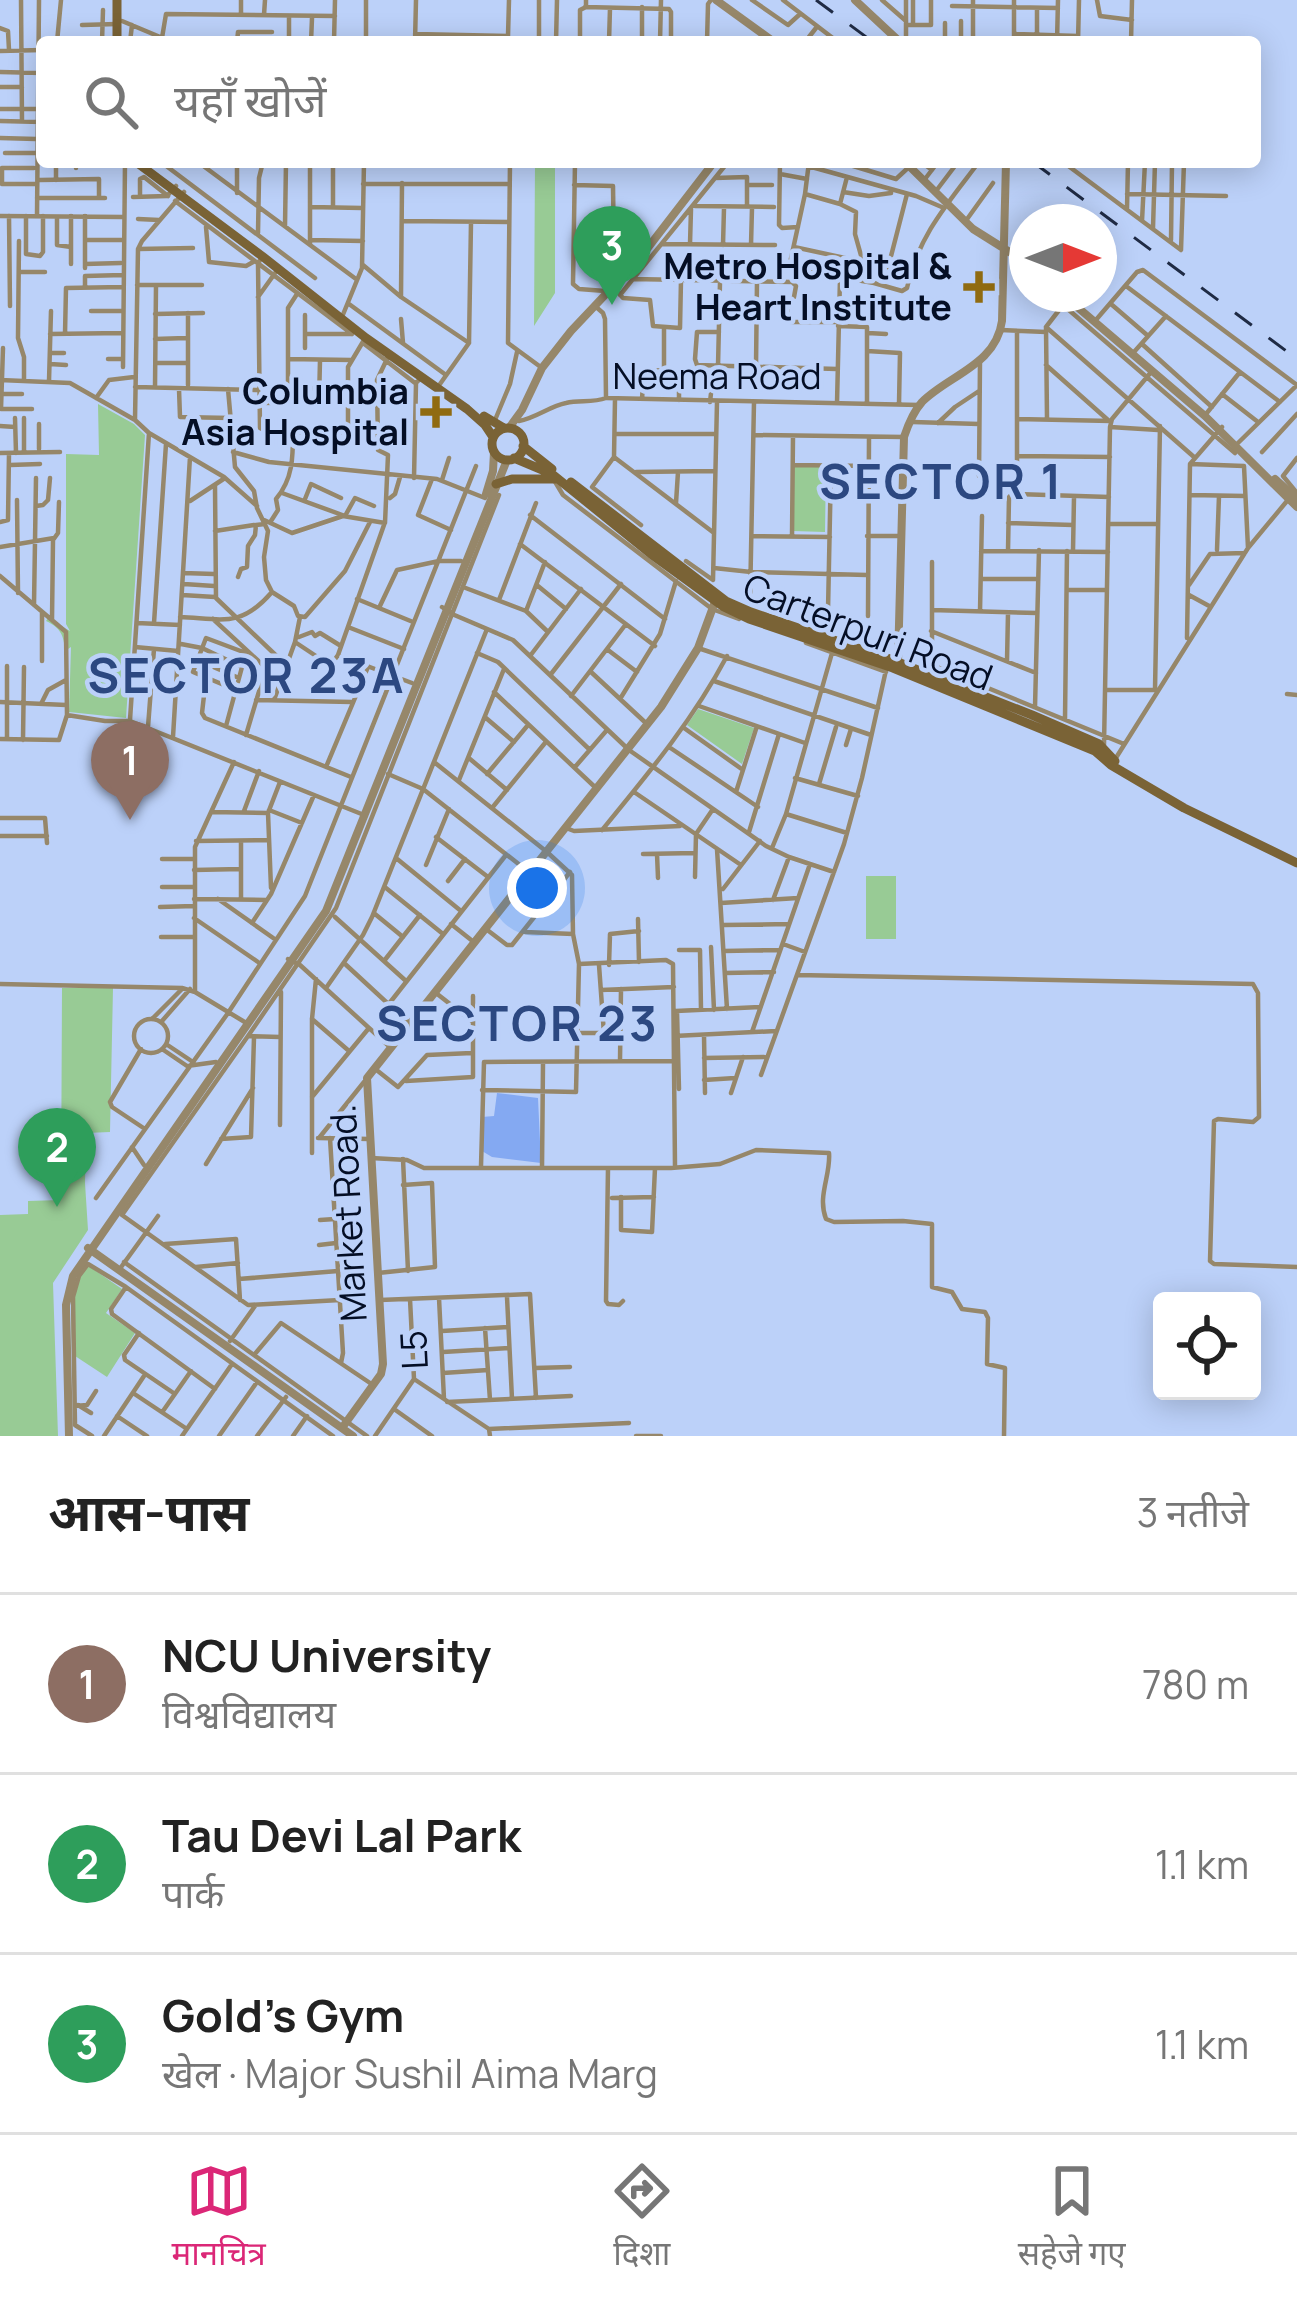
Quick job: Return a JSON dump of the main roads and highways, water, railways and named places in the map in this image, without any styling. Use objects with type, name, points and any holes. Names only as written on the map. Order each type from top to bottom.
[{"type":"main road","points":[[120,0],[123,36]]},
{"type":"main road","points":[[147,168],[206,219],[258,260],[344,310],[364,340],[467,409],[493,437],[494,452],[511,459],[523,446],[511,424],[176,193]]},
{"type":"main road","points":[[493,437],[511,424]]},
{"type":"main road","name":"Carterpuri Road","points":[[523,446],[715,601]]},
{"type":"main road","name":"Carterpuri Road","points":[[511,459],[529,463],[557,480],[715,601],[1094,741],[1111,765],[1212,823],[1297,863]]},
{"type":"main road","points":[[497,490],[512,479],[557,480]]},
{"type":"main road","name":"Carterpuri Road","points":[[1101,753],[1158,791]]},
{"type":"water","points":[[497,1093],[538,1098],[541,1163],[492,1157],[482,1151],[482,1117],[494,1116]]},
{"type":"railway","points":[[816,0],[865,36]]},
{"type":"railway","points":[[1041,168],[1297,359]]},
{"type":"place","name":"Metro Hospital & Heart Institute","points":[[979,287]]},
{"type":"place","name":"Gold's Gym","points":[[612,305]]},
{"type":"place","name":"Columbia Asia Hospital","points":[[436,412]]},
{"type":"place","name":"NCU University","points":[[130,820]]},
{"type":"place","name":"Tau Devi Lal Park","points":[[57,1207]]},
{"type":"district","name":"SECTOR 1","points":[[942,482]]},
{"type":"district","name":"SECTOR 23A","points":[[247,676]]},
{"type":"district","name":"SECTOR 23","points":[[518,1024]]}]
